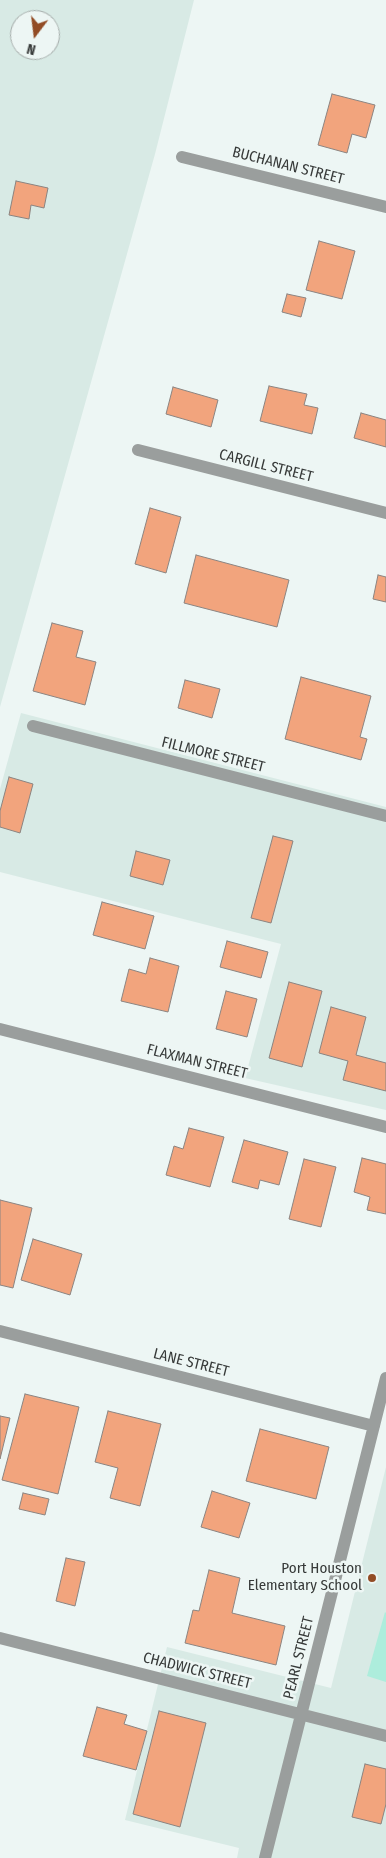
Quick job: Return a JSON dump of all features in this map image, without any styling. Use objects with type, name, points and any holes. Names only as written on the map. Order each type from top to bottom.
[{"type":"street","name":"BUCHANAN STREET","points":[[182,157],[386,207]]},
{"type":"street","name":"CARGILL STREET","points":[[138,450],[386,513]]},
{"type":"street","name":"FILLMORE STREET","points":[[33,726],[386,816]]},
{"type":"street","name":"FLAXMAN STREET","points":[[0,1029],[386,1127]]},
{"type":"street","name":"LANE STREET","points":[[0,1331],[374,1426]]},
{"type":"street","name":"PEARL STREET","points":[[265,1858],[386,1378]]},
{"type":"street","name":"CHADWICK STREET","points":[[0,1638],[386,1736]]},
{"type":"shaded area","points":[[0,0],[194,0],[155,154],[0,707]]},
{"type":"shaded area","points":[[21,713],[386,807],[386,1110],[245,1078],[281,944],[0,872],[0,789]]},
{"type":"shaded area","points":[[386,1467],[386,1858],[237,1858],[239,1848],[125,1820],[167,1647],[331,1688]]},
{"type":"green space","points":[[386,1613],[386,1682],[367,1676]]},
{"type":"building","points":[[332,94],[375,105],[366,138],[352,134],[347,153],[318,145]]},
{"type":"building","points":[[16,181],[48,188],[44,208],[31,205],[29,219],[9,215]]},
{"type":"building","points":[[319,241],[355,251],[342,299],[306,290]]},
{"type":"building","points":[[287,294],[306,298],[301,317],[282,312]]},
{"type":"building","points":[[269,386],[307,394],[304,405],[318,408],[312,434],[260,421]]},
{"type":"building","points":[[173,387],[218,400],[211,427],[166,414]]},
{"type":"building","points":[[361,413],[386,420],[386,447],[354,438]]},
{"type":"building","points":[[150,508],[181,517],[166,573],[135,564]]},
{"type":"building","points":[[196,555],[289,580],[277,627],[184,603]]},
{"type":"building","points":[[378,575],[386,577],[386,602],[373,599]]},
{"type":"building","points":[[52,623],[83,631],[76,657],[96,662],[85,705],[33,691]]},
{"type":"building","points":[[301,677],[371,696],[360,737],[367,739],[361,760],[285,739]]},
{"type":"building","points":[[185,680],[220,689],[212,718],[178,708]]},
{"type":"building","points":[[9,777],[33,784],[20,833],[0,827],[0,811]]},
{"type":"building","points":[[273,836],[293,841],[271,923],[251,918]]},
{"type":"building","points":[[136,851],[170,860],[163,885],[130,876]]},
{"type":"building","points":[[102,902],[154,916],[145,949],[93,935]]},
{"type":"building","points":[[227,941],[268,952],[261,978],[220,967]]},
{"type":"building","points":[[150,958],[179,966],[168,1012],[121,1001],[129,969],[146,974]]},
{"type":"building","points":[[289,982],[322,991],[302,1067],[269,1058]]},
{"type":"building","points":[[226,991],[257,999],[247,1037],[216,1029]]},
{"type":"building","points":[[331,1007],[366,1017],[356,1055],[386,1063],[386,1091],[343,1080],[348,1061],[319,1053]]},
{"type":"building","points":[[189,1128],[224,1137],[210,1187],[166,1175],[174,1146],[183,1149]]},
{"type":"building","points":[[244,1140],[288,1152],[279,1185],[260,1180],[258,1189],[232,1182]]},
{"type":"building","points":[[362,1158],[386,1164],[386,1214],[367,1210],[370,1197],[354,1192]]},
{"type":"building","points":[[304,1159],[336,1167],[321,1227],[289,1219]]},
{"type":"building","points":[[0,1200],[32,1208],[13,1288],[0,1285]]},
{"type":"building","points":[[33,1239],[82,1254],[70,1295],[21,1280]]},
{"type":"building","points":[[25,1394],[79,1407],[58,1494],[2,1480]]},
{"type":"building","points":[[108,1411],[161,1424],[140,1506],[110,1498],[118,1468],[95,1462]]},
{"type":"building","points":[[0,1416],[10,1418],[0,1459]]},
{"type":"building","points":[[260,1429],[329,1447],[316,1499],[246,1481]]},
{"type":"building","points":[[212,1491],[250,1503],[239,1538],[201,1527]]},
{"type":"building","points":[[23,1493],[49,1499],[45,1515],[19,1509]]},
{"type":"building","points":[[66,1558],[85,1562],[75,1606],[56,1601]]},
{"type":"building","points":[[209,1570],[240,1578],[232,1613],[285,1626],[276,1665],[185,1643],[193,1610],[199,1611]]},
{"type":"building","points":[[97,1707],[127,1715],[124,1724],[147,1731],[136,1770],[83,1756]]},
{"type":"building","points":[[159,1711],[206,1723],[180,1827],[133,1814]]},
{"type":"building","points":[[365,1764],[386,1769],[386,1804],[381,1824],[352,1817]]},
{"type":"place","name":"Port Houston Elementary School","points":[[372,1578]]}]
